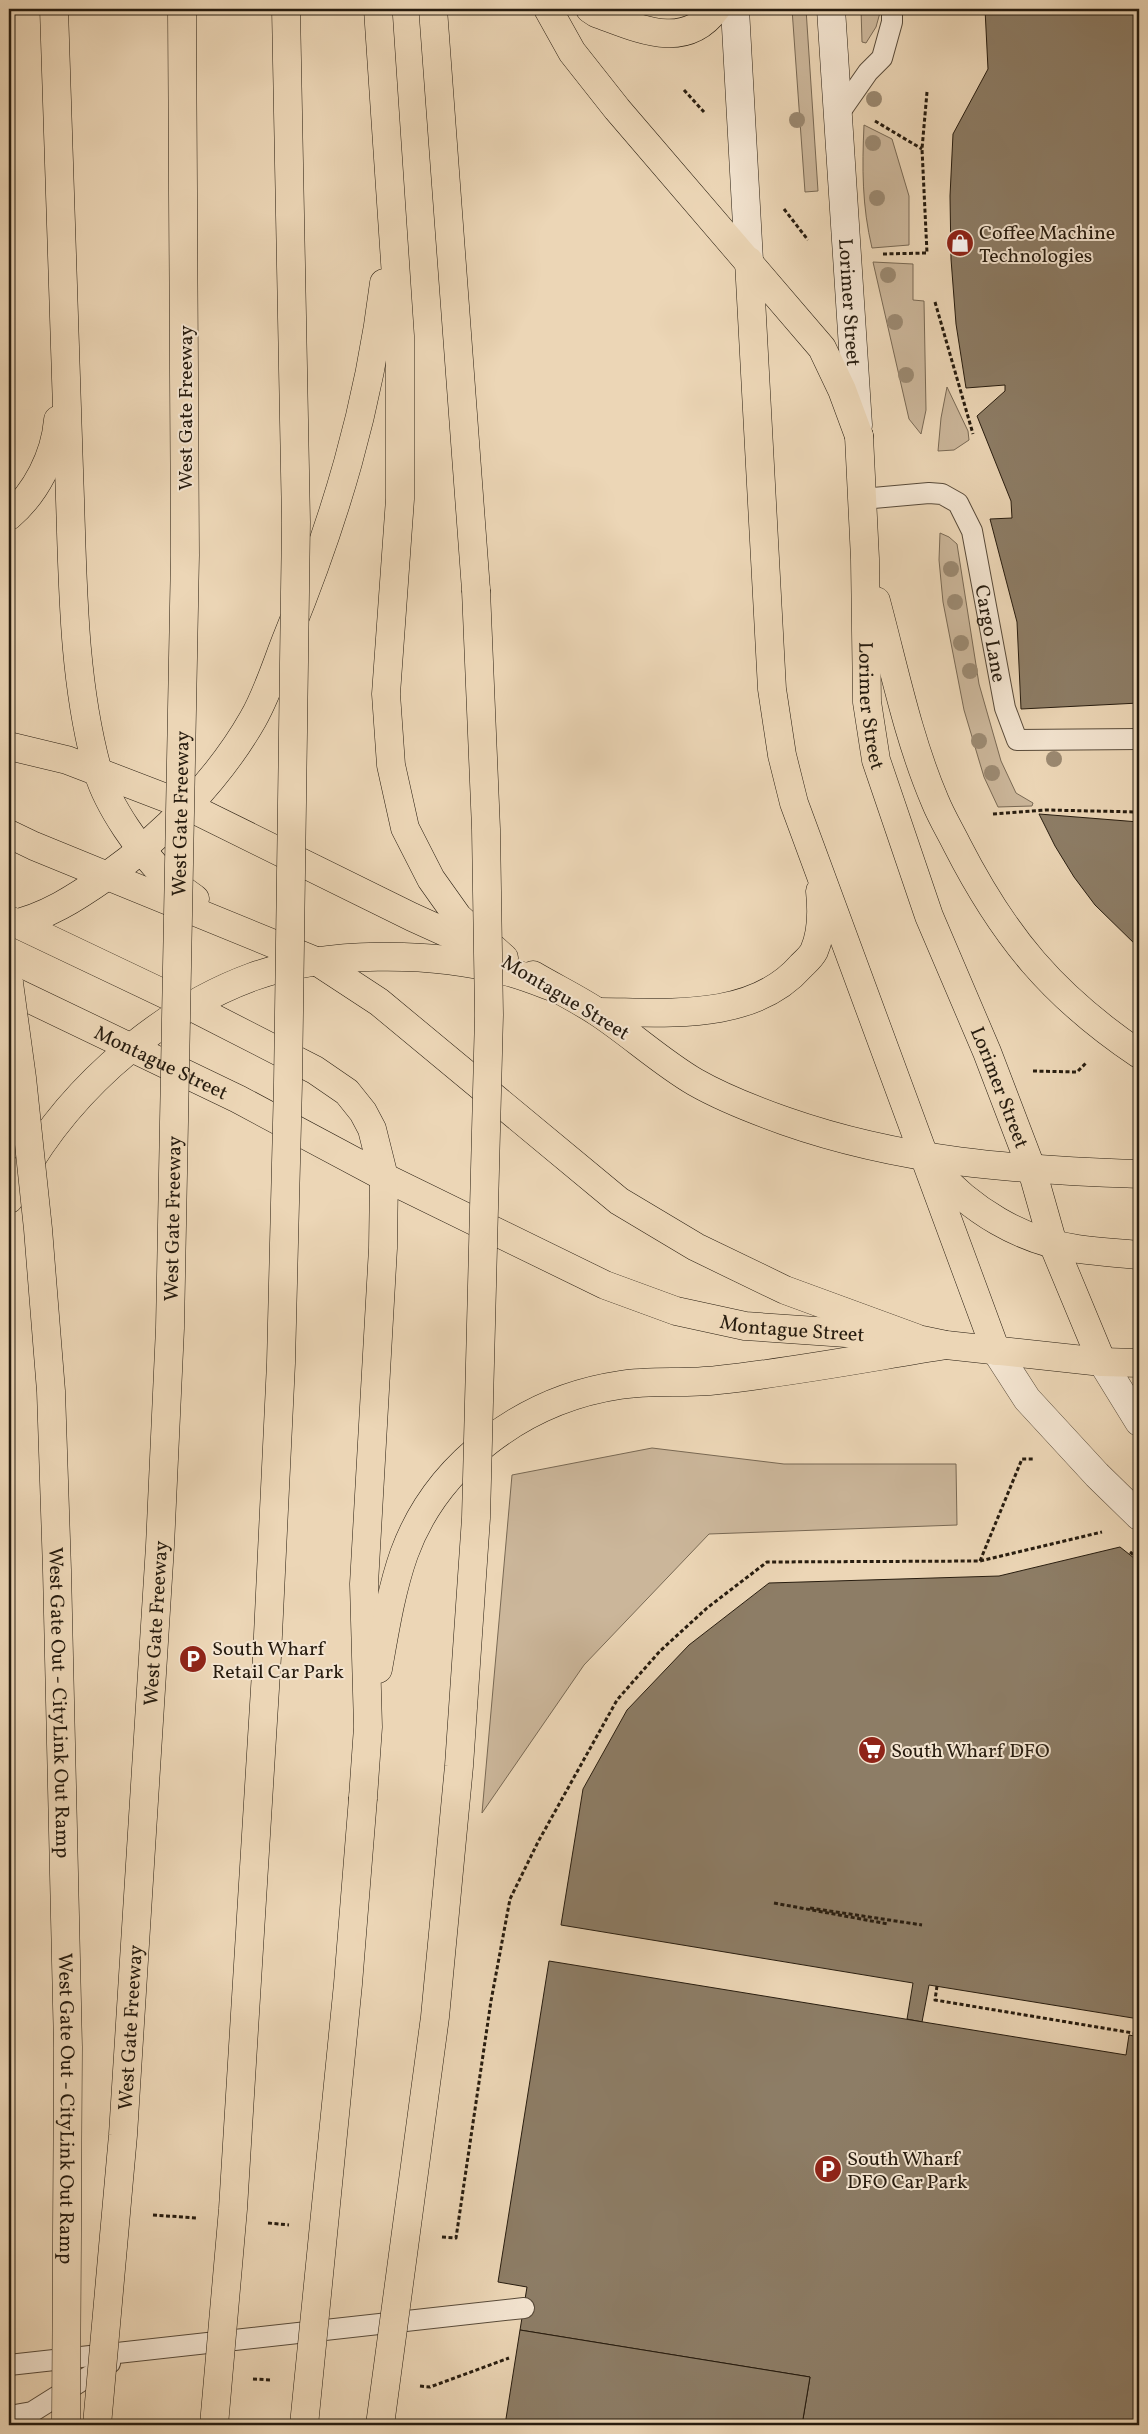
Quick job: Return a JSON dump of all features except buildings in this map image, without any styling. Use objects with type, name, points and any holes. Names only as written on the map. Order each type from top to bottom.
[{"type":"main road","points":[[54,9],[64,351],[75,627],[80,678],[98,773],[116,811],[142,849],[166,877],[226,923]]},
{"type":"main road","name":"West Gate Freeway","points":[[97,2425],[123,2135],[159,1556],[170,1328],[185,555],[182,9]]},
{"type":"main road","points":[[214,2425],[233,2209],[267,1656],[281,1363],[288,1083],[296,532],[286,9]]},
{"type":"main road","points":[[378,9],[400,336],[400,500],[386,694],[391,765],[405,828],[431,879],[458,917],[504,958]]},
{"type":"main road","points":[[380,2425],[435,2017],[459,1766],[476,1518],[489,1015],[486,839],[476,590],[452,235],[433,9]]},
{"type":"main road","points":[[449,9],[452,235]]},
{"type":"main road","points":[[548,9],[572,52],[668,169],[822,348],[842,390],[859,436]]},
{"type":"main road","points":[[590,9],[596,13],[658,34],[682,33],[689,30],[709,19],[716,9]]},
{"type":"main road","points":[[735,9],[754,388],[772,689],[782,755],[794,803],[996,1351],[1027,1399],[1096,1475],[1139,1516]]},
{"type":"main road","name":"Lorimer Street","points":[[831,9],[859,436],[865,559],[867,702],[876,760],[929,916],[995,1072],[1032,1170],[1053,1244],[1102,1362]]},
{"type":"main road","points":[[11,923],[47,912],[87,890],[142,849],[187,806],[230,754],[254,718],[314,572],[355,444],[378,333],[392,214]]},
{"type":"main road","points":[[9,516],[22,505],[42,474],[57,432],[64,351]]},
{"type":"main road","points":[[865,559],[906,716],[932,792],[973,877],[1012,938],[1046,978],[1111,1035],[1139,1054]]},
{"type":"main road","name":"Montague Street","points":[[9,746],[67,760],[187,806],[412,917],[504,958],[598,1012],[694,1081],[740,1105],[850,1142],[925,1158],[1032,1170],[1139,1174]]},
{"type":"main road","points":[[9,834],[34,846],[318,962],[379,1002],[619,1201],[696,1247],[785,1290],[916,1338]]},
{"type":"main road","points":[[598,1012],[691,1011],[729,1007],[777,987],[794,974],[813,952],[819,931],[821,909],[819,869]]},
{"type":"main road","points":[[11,923],[192,1007],[315,1070],[347,1092],[363,1112],[372,1129],[384,1178],[383,1248],[364,1584],[368,1727],[347,1994],[304,2425]]},
{"type":"main road","points":[[9,1199],[39,1148],[67,1109],[131,1047],[162,1024],[252,977],[318,962],[389,957],[450,961],[505,971],[556,988]]},
{"type":"main road","name":"West Gate Out - CityLink Out Ramp","points":[[9,983],[22,1078],[38,1230],[50,1392],[57,1570],[68,2047],[66,2425]]},
{"type":"main road","name":"Montague Street","points":[[9,989],[245,1103],[384,1178],[605,1285],[676,1311],[745,1326],[916,1338],[946,1345],[996,1351],[1102,1362],[1139,1363]]},
{"type":"main road","points":[[925,1158],[950,1186],[988,1217],[1053,1244],[1078,1249],[1139,1255]]},
{"type":"main road","points":[[368,1727],[390,1600],[404,1553],[424,1512],[454,1472],[488,1440],[528,1414],[566,1398],[620,1385],[718,1380],[946,1345]]},
{"type":"main road","points":[[1102,1362],[1139,1422]]},
{"type":"lane","points":[[838,115],[868,72],[882,58],[892,22],[892,9]]},
{"type":"lane","name":"Cargo Lane","points":[[862,499],[939,494],[958,503],[972,530],[1005,708],[1017,740],[1139,739]]},
{"type":"lane","points":[[9,2365],[524,2308]]},
{"type":"lane","points":[[9,2416],[32,2412],[127,2352]]},
{"type":"path","points":[[684,90],[743,156]]},
{"type":"path","points":[[779,202],[821,256],[927,253],[922,149],[927,92]]},
{"type":"path","points":[[838,115],[867,116],[922,149]]},
{"type":"path","points":[[935,302],[973,434]]},
{"type":"path","points":[[993,814],[1046,810],[1139,812]]},
{"type":"path","points":[[995,1072],[1077,1072],[1111,1035]]},
{"type":"path","points":[[980,1562],[1022,1459]]},
{"type":"path","points":[[491,2001],[510,1899],[538,1842],[617,1700],[660,1651],[707,1608],[767,1562],[980,1562],[1102,1532]]},
{"type":"path","points":[[774,1903],[888,1924]]},
{"type":"path","points":[[810,1908],[922,1925]]},
{"type":"path","points":[[937,1986],[934,2000],[1139,2034]]},
{"type":"shaded area","points":[[792,9],[806,9],[818,191],[805,192]]},
{"type":"shaded area","points":[[861,9],[881,9],[876,27],[866,43],[862,42]]},
{"type":"shaded area","points":[[864,125],[892,139],[909,196],[909,245],[872,248],[866,217],[864,187]]},
{"type":"shaded area","points":[[873,262],[913,264],[913,300],[924,301],[926,410],[921,434],[909,419]]},
{"type":"shaded area","points":[[947,387],[968,431],[969,440],[954,450],[938,451],[941,418]]},
{"type":"shaded area","points":[[940,533],[949,537],[957,544],[979,684],[1001,761],[1016,793],[1033,803],[1032,806],[998,807],[984,777],[964,710],[943,602],[939,560]]},
{"type":"shaded area","points":[[652,1448],[784,1464],[956,1464],[957,1525],[709,1534],[584,1665],[482,1813],[512,1475]]},
{"type":"place","name":"Coffee Machine Technologies","points":[[960,243]]},
{"type":"place","name":"South Wharf Retail Car Park","points":[[193,1659]]},
{"type":"place","name":"South Wharf DFO","points":[[872,1750]]},
{"type":"place","name":"South Wharf DFO Car Park","points":[[828,2169]]}]
